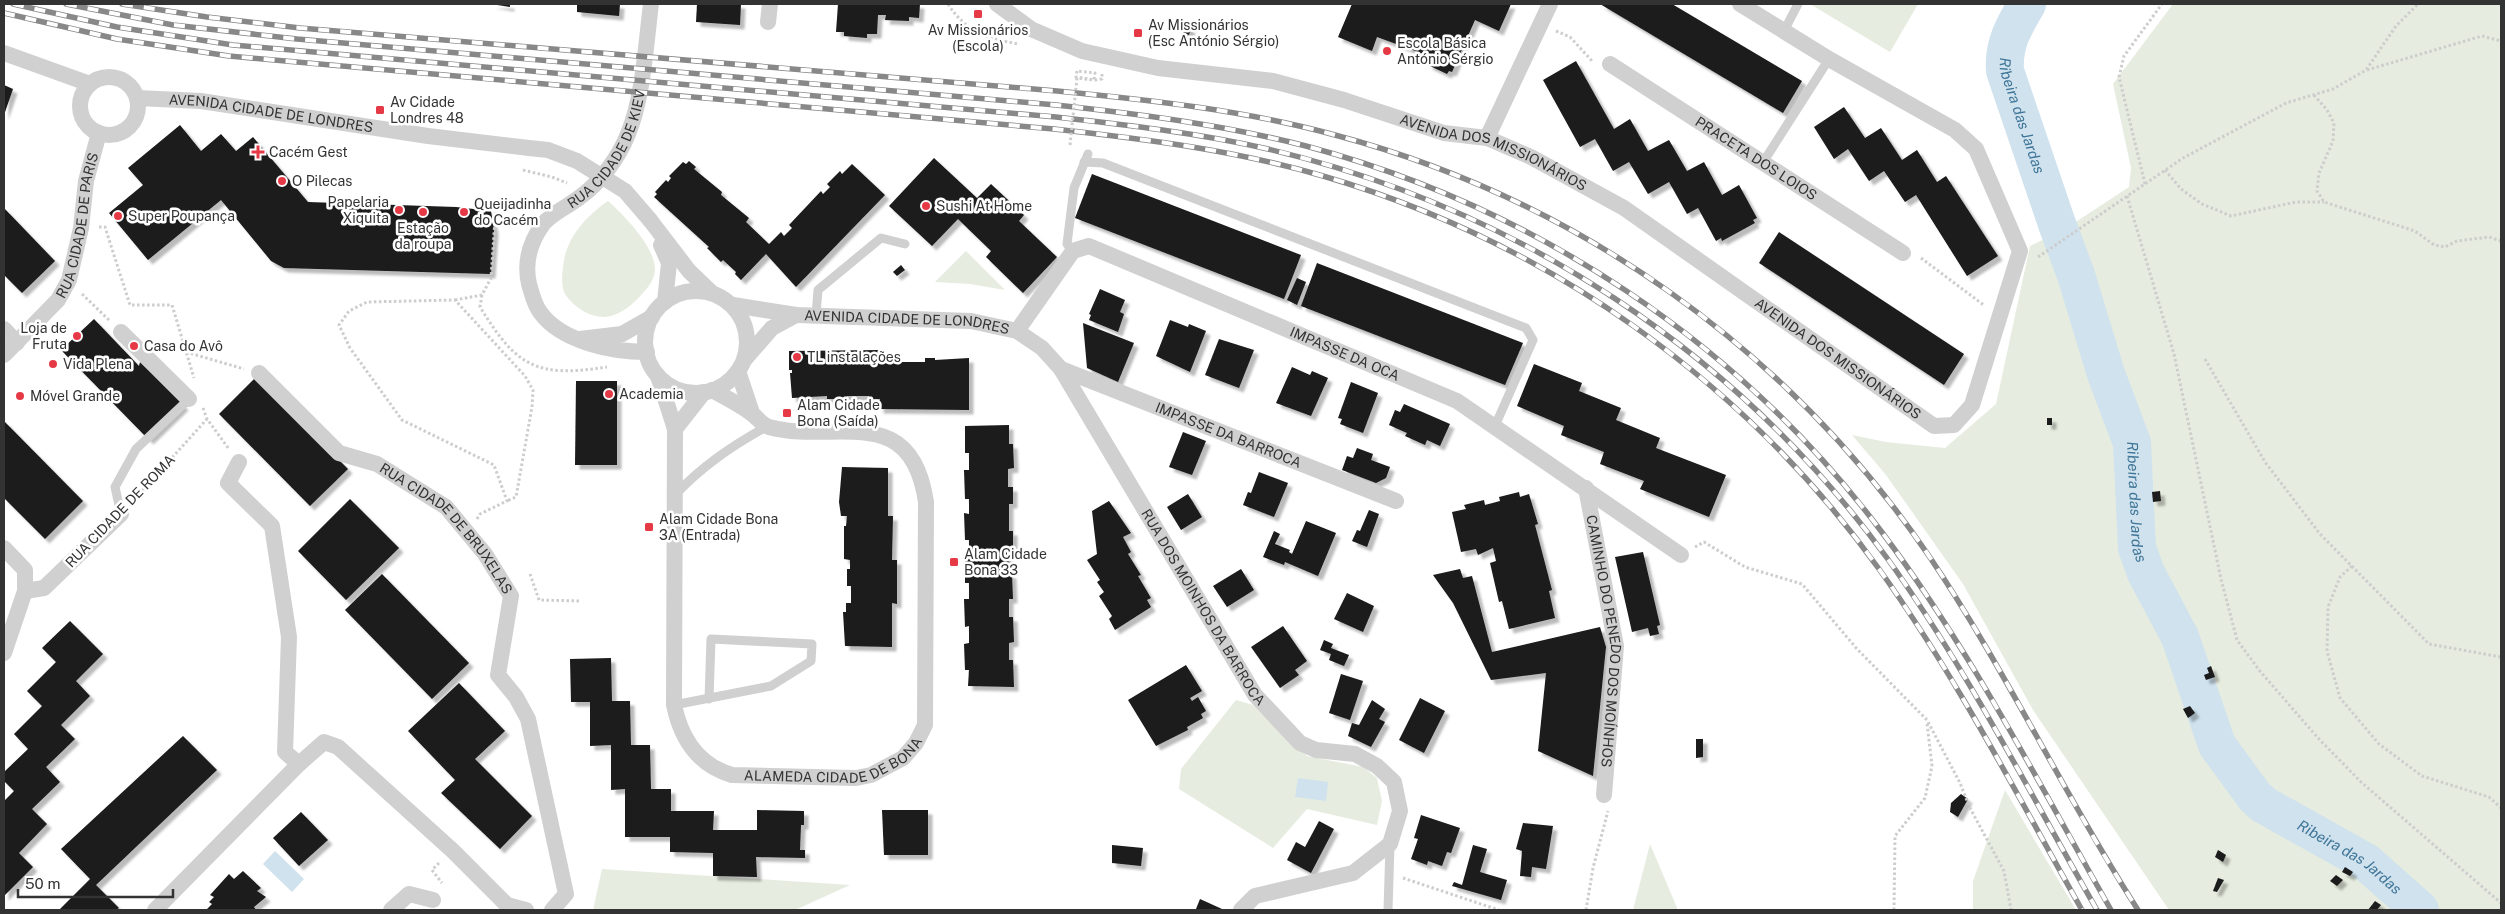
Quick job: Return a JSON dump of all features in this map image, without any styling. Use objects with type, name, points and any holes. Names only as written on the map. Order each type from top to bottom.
[{"type":"street","name":"RUA CIDADE DE KIEV","points":[[646,352],[592,345],[564,333],[540,313],[533,300],[527,273],[530,244],[544,222],[590,188],[616,158],[628,134],[636,107],[651,4]]},
{"type":"street","points":[[768,22],[770,4]]},
{"type":"street","name":"AVENIDA DOS MISSIONÁRIOS","points":[[998,4],[1031,29],[1082,52],[1158,68],[1273,81],[1344,100],[1444,133],[1487,138],[1531,157],[1624,208],[1934,426],[1954,425],[1972,405],[2000,318]]},
{"type":"street","points":[[1487,138],[1550,4]]},
{"type":"street","points":[[1740,4],[1829,59],[1956,130],[1976,149],[2020,251],[2000,318]]},
{"type":"street","points":[[4,53],[90,84]]},
{"type":"street","name":"PRACETA DOS LOIOS","points":[[1610,64],[1762,164],[1903,253]]},
{"type":"street","points":[[103,78],[117,78],[133,89],[137,98],[138,111],[130,125],[113,134],[99,133],[88,125],[81,113],[82,97],[90,84],[103,78]]},
{"type":"street","name":"AVENIDA CIDADE DE LONDRES","points":[[137,98],[201,101],[428,136],[548,150],[577,161],[625,191],[689,271],[712,293]]},
{"type":"street","name":"RUA CIDADE DE PARIS","points":[[4,355],[58,300],[69,280],[81,228],[86,181],[99,133]]},
{"type":"street","name":"AVENIDA CIDADE DE LONDRES","points":[[650,220],[670,264],[665,302]]},
{"type":"street","name":"IMPASSE DA OCA","points":[[1073,251],[1089,246],[1457,401],[1681,555]]},
{"type":"street","points":[[1017,331],[1073,251]]},
{"type":"street","points":[[580,339],[622,334],[652,317],[665,302],[684,292],[698,290],[712,293],[733,305],[742,317],[746,331],[747,346],[741,366],[731,379],[708,391],[675,429]]},
{"type":"street","name":"AVENIDA CIDADE DE LONDRES","points":[[733,305],[796,315],[971,321],[1017,331]]},
{"type":"street","name":"AVENIDA CIDADE DE LONDRES","points":[[741,366],[772,328],[796,315]]},
{"type":"street","points":[[652,317],[645,340],[646,352],[658,376],[679,390],[708,391],[752,414],[766,427]]},
{"type":"street","points":[[4,329],[17,343]]},
{"type":"street","name":"RUA DOS MOINHOS DA BARROCA","points":[[1017,331],[1042,348],[1061,369],[1255,695],[1300,743],[1316,750],[1355,754],[1377,766],[1394,782],[1400,811],[1390,844]]},
{"type":"street","points":[[121,332],[196,396]]},
{"type":"street","points":[[741,366],[752,414]]},
{"type":"street","name":"IMPASSE DA BARROCA","points":[[1061,369],[1396,501]]},
{"type":"street","name":"RUA CIDADE DE BRUXELAS","points":[[259,373],[340,453],[377,464],[446,507],[485,554],[511,596],[498,675],[516,697],[528,719],[566,894],[552,910]]},
{"type":"street","name":"ALAMEDA CIDADE DE BONA","points":[[658,376],[675,429],[674,706],[684,739],[712,767],[732,775],[856,778],[872,775],[903,758],[916,743],[925,725],[926,502],[918,471],[910,457],[896,445],[874,432],[783,430],[766,427]]},
{"type":"street","points":[[239,462],[228,483],[272,526],[289,636],[284,752],[299,764]]},
{"type":"street","name":"CAMINHO DO PENEDO DOS MOÍNHOS","points":[[1586,488],[1616,646],[1604,795]]},
{"type":"street","name":"RUA CIDADE DE ROMA","points":[[26,591],[44,588],[121,514]]},
{"type":"street","points":[[4,548],[25,570],[26,591],[4,653]]},
{"type":"street","points":[[155,910],[299,764],[324,742],[338,746],[453,851],[508,905],[526,910]]},
{"type":"street","points":[[1241,910],[1255,896],[1353,874],[1390,844]]},
{"type":"street","points":[[391,910],[409,894],[433,900]]},
{"type":"lane","points":[[1784,31],[1798,4]]},
{"type":"lane","points":[[1762,164],[1829,59]]},
{"type":"lane","points":[[1073,251],[1067,244],[1072,197],[1086,158],[1526,328],[1533,340],[1495,426]]},
{"type":"lane","points":[[816,315],[818,290],[881,238],[905,244]]},
{"type":"lane","points":[[121,514],[115,487],[136,449],[196,396]]},
{"type":"lane","points":[[675,496],[693,476],[729,447],[766,427]]},
{"type":"lane","points":[[674,706],[709,699],[771,686],[811,661],[812,644],[711,639],[709,699]]},
{"type":"lane","points":[[1388,910],[1390,844]]},
{"type":"path","points":[[2145,184],[2119,77],[2124,56],[2162,4]]},
{"type":"path","points":[[2366,70],[2396,26],[2418,4]]},
{"type":"path","points":[[1541,25],[1570,36],[1596,65],[1610,64]]},
{"type":"path","points":[[2013,274],[2184,158],[2286,103],[2333,89],[2366,70],[2482,36],[2501,41]]},
{"type":"path","points":[[1070,145],[1077,78],[1094,80],[1095,74],[1077,71]]},
{"type":"path","points":[[2314,95],[2327,110],[2334,123],[2332,141],[2318,173],[2317,192],[2324,202]]},
{"type":"path","points":[[523,170],[552,177],[567,183]]},
{"type":"path","points":[[2165,170],[2182,189],[2202,204],[2231,216],[2296,202],[2324,202],[2415,231],[2434,245],[2445,246],[2457,241],[2489,237],[2501,241]]},
{"type":"path","points":[[2127,196],[2174,354],[2221,579],[2238,640],[2259,670],[2318,738],[2361,782],[2501,903]]},
{"type":"path","points":[[496,205],[491,278],[482,295],[480,307],[509,349],[523,360],[546,370],[586,370],[615,366]]},
{"type":"path","points":[[105,227],[130,305],[172,305],[186,352],[196,396],[207,419],[239,462]]},
{"type":"path","points":[[1903,253],[1924,258],[2000,318]]},
{"type":"path","points":[[69,280],[121,332]]},
{"type":"path","points":[[482,295],[455,300],[367,302],[349,311],[340,325],[350,348],[402,420],[494,465],[507,501]]},
{"type":"path","points":[[455,300],[525,376],[533,390],[532,407],[516,497],[480,514],[476,522]]},
{"type":"path","points":[[186,352],[259,373]]},
{"type":"path","points":[[2205,359],[2265,462],[2320,534],[2429,644],[2500,655]]},
{"type":"path","name":"RUA CIDADE DE ROMA","points":[[121,514],[207,419]]},
{"type":"path","points":[[1681,555],[1704,542],[1745,568],[1802,584],[1857,649],[1927,720],[1960,783],[1970,808],[2004,871],[2011,910]]},
{"type":"path","points":[[2352,566],[2340,577],[2328,607],[2327,651],[2340,698],[2379,744],[2422,776],[2489,797],[2501,808]]},
{"type":"path","points":[[530,574],[539,600],[579,601]]},
{"type":"path","points":[[1894,910],[1895,836],[1925,798],[1932,766],[1927,720]]},
{"type":"path","points":[[1586,910],[1593,868],[1609,808],[1604,795]]},
{"type":"path","points":[[433,900],[446,888],[432,870],[453,851]]},
{"type":"path","points":[[1389,874],[1468,902],[1499,910]]},
{"type":"shaded area","points":[[1810,4],[1918,4],[1890,52]]},
{"type":"shaded area","points":[[2173,4],[2501,4],[2501,910],[2169,910],[2033,710],[1963,584],[1886,475],[1852,435],[1886,442],[1945,448],[1996,404],[2030,246],[2065,229],[2129,187],[2131,168],[2113,84]]},
{"type":"shaded area","points":[[608,201],[622,214],[644,241],[654,260],[655,269],[651,283],[632,304],[614,315],[600,317],[586,313],[574,305],[565,294],[562,285],[562,274],[565,257],[572,238],[584,222]]},
{"type":"shaded area","points":[[966,251],[1005,290],[970,284],[935,282]]},
{"type":"shaded area","points":[[1236,700],[1253,705],[1307,756],[1363,767],[1377,778],[1382,801],[1377,825],[1307,809],[1273,848],[1179,789],[1181,769]]},
{"type":"shaded area","points":[[2005,790],[2076,910],[1973,910],[1973,881]]},
{"type":"shaded area","points":[[1650,844],[1678,910],[1633,910]]},
{"type":"shaded area","points":[[602,869],[850,885],[795,910],[593,910]]},
{"type":"water","points":[[1298,778],[1328,782],[1326,801],[1295,797]]},
{"type":"water","points":[[275,851],[304,879],[292,892],[263,864]]},
{"type":"building","points":[[491,4],[510,4],[510,7]]},
{"type":"building","points":[[577,4],[620,4],[619,16],[577,12]]},
{"type":"building","points":[[697,4],[741,4],[740,25],[696,22]]},
{"type":"building","points":[[838,4],[920,4],[919,18],[909,17],[909,21],[885,20],[886,15],[878,15],[877,34],[867,34],[867,38],[844,36],[844,32],[836,32]]},
{"type":"building","points":[[1352,4],[1511,4],[1499,31],[1475,20],[1452,72],[1449,71],[1447,74],[1428,65],[1432,57],[1377,37],[1372,51],[1338,37]]},
{"type":"building","points":[[1600,4],[1672,4],[1802,81],[1783,113]]},
{"type":"building","points":[[1182,24],[1191,27],[1189,35],[1180,31]]},
{"type":"building","points":[[1576,61],[1614,129],[1630,119],[1648,151],[1669,140],[1687,171],[1704,162],[1722,195],[1739,185],[1757,218],[1753,220],[1755,223],[1722,241],[1721,238],[1716,241],[1698,208],[1687,214],[1669,182],[1648,194],[1629,162],[1613,171],[1595,139],[1580,147],[1543,80]]},
{"type":"building","points":[[4,85],[13,89],[4,115]]},
{"type":"building","points":[[1844,107],[1865,138],[1881,128],[1902,160],[1917,150],[1937,182],[1946,176],[1998,256],[1967,276],[1916,195],[1905,202],[1884,171],[1869,181],[1848,149],[1834,159],[1814,127]]},
{"type":"building","points":[[180,125],[201,151],[221,134],[236,151],[253,137],[308,202],[456,207],[491,211],[494,230],[491,274],[284,268],[271,261],[221,200],[148,260],[109,213],[143,185],[128,168]]},
{"type":"building","points":[[934,158],[977,198],[991,184],[1024,215],[1019,221],[1057,257],[1023,293],[986,257],[991,251],[958,219],[932,246],[889,206]]},
{"type":"building","points":[[689,161],[696,167],[694,169],[722,192],[721,195],[749,218],[746,222],[769,244],[781,232],[784,236],[792,228],[789,225],[821,191],[823,194],[830,187],[827,184],[840,171],[842,174],[852,164],[885,195],[796,287],[766,254],[741,280],[735,274],[736,272],[723,260],[721,262],[707,248],[709,247],[654,197],[657,194],[655,192],[666,180],[668,182],[671,178],[669,176],[683,162],[686,164]]},
{"type":"building","points":[[1092,174],[1301,255],[1284,299],[1075,218]]},
{"type":"building","points":[[4,208],[55,261],[22,293],[4,275]]},
{"type":"building","points":[[1779,232],[1964,354],[1944,385],[1759,263]]},
{"type":"building","points":[[1317,263],[1523,343],[1505,385],[1301,306]]},
{"type":"building","points":[[901,265],[905,270],[897,276],[893,272]]},
{"type":"building","points":[[1297,278],[1306,282],[1297,305],[1287,300]]},
{"type":"building","points":[[1100,289],[1125,300],[1120,312],[1124,314],[1118,332],[1089,320],[1091,315],[1089,314]]},
{"type":"building","points":[[94,319],[139,366],[140,362],[184,406],[149,440],[61,350]]},
{"type":"building","points":[[1170,320],[1188,327],[1189,324],[1206,331],[1190,372],[1156,356]]},
{"type":"building","points":[[1083,323],[1134,343],[1118,382],[1087,368]]},
{"type":"building","points":[[1219,339],[1254,350],[1239,388],[1205,375]]},
{"type":"building","points":[[882,350],[881,362],[925,362],[925,358],[935,358],[935,360],[969,358],[969,410],[879,409],[880,399],[869,399],[869,396],[847,396],[847,399],[827,399],[827,396],[792,398],[790,373],[792,373],[792,370],[789,370],[789,351]]},
{"type":"building","points":[[1534,364],[1582,383],[1579,391],[1621,408],[1616,420],[1660,438],[1656,448],[1726,475],[1709,517],[1640,489],[1644,481],[1600,464],[1604,452],[1561,435],[1564,426],[1517,406]]},
{"type":"building","points":[[1292,367],[1310,375],[1312,371],[1328,378],[1311,416],[1276,403]]},
{"type":"building","points":[[256,377],[348,469],[310,506],[219,414]]},
{"type":"building","points":[[576,381],[617,381],[617,465],[575,465]]},
{"type":"building","points":[[1351,382],[1378,393],[1363,433],[1340,424],[1342,419],[1338,418]]},
{"type":"building","points":[[1404,404],[1450,424],[1440,446],[1427,440],[1425,445],[1405,436],[1407,433],[1389,425],[1395,410],[1400,412]]},
{"type":"building","points":[[2047,418],[2052,418],[2052,425],[2047,425]]},
{"type":"building","points":[[4,421],[83,501],[45,539],[4,498]]},
{"type":"building","points":[[1009,425],[1009,444],[1013,444],[1014,468],[1008,469],[1008,487],[1013,487],[1013,504],[1009,504],[1009,531],[1013,531],[1013,548],[1008,548],[1009,574],[1012,574],[1013,599],[1009,599],[1009,617],[1013,617],[1014,642],[1009,643],[1009,660],[1013,660],[1014,687],[968,686],[969,670],[965,670],[964,644],[969,643],[969,626],[965,627],[964,599],[969,599],[969,583],[965,583],[965,556],[969,556],[969,540],[965,540],[964,513],[969,514],[969,499],[965,499],[964,470],[969,470],[969,453],[965,453],[965,426]]},
{"type":"building","points":[[1183,432],[1206,441],[1192,475],[1169,467]]},
{"type":"building","points":[[1357,448],[1373,454],[1371,460],[1390,467],[1386,478],[1376,483],[1342,470],[1347,456],[1353,458]]},
{"type":"building","points":[[842,467],[888,468],[888,516],[893,516],[892,560],[897,560],[897,604],[892,603],[892,647],[845,646],[843,612],[846,612],[846,603],[851,603],[851,586],[847,586],[847,569],[850,569],[850,560],[844,559],[844,526],[846,526],[847,516],[841,516],[839,502]]},
{"type":"building","points":[[1259,472],[1288,483],[1274,517],[1243,505],[1248,492],[1251,493]]},
{"type":"building","points":[[2160,491],[2161,501],[2153,502],[2152,492]]},
{"type":"building","points":[[1519,492],[1520,497],[1529,494],[1538,524],[1535,525],[1552,590],[1549,591],[1555,618],[1509,629],[1502,601],[1499,602],[1490,563],[1496,561],[1493,548],[1478,555],[1476,549],[1461,552],[1452,512],[1466,509],[1464,505],[1484,500],[1485,505],[1500,501],[1499,497]]},
{"type":"building","points":[[1188,494],[1202,517],[1181,530],[1167,507]]},
{"type":"building","points":[[350,499],[399,548],[346,600],[298,551]]},
{"type":"building","points":[[1109,501],[1131,533],[1123,537],[1131,552],[1128,554],[1141,575],[1138,576],[1151,598],[1147,600],[1151,607],[1115,630],[1109,619],[1112,616],[1099,596],[1104,592],[1097,582],[1100,580],[1087,560],[1097,554],[1092,511]]},
{"type":"building","points":[[1369,510],[1379,514],[1367,547],[1352,541],[1357,530],[1360,531]]},
{"type":"building","points":[[1306,521],[1336,533],[1318,576],[1285,562],[1284,565],[1263,557],[1274,531],[1280,534],[1275,544],[1290,550],[1289,552],[1292,554]]},
{"type":"building","points":[[1643,552],[1660,625],[1657,626],[1659,634],[1650,636],[1648,628],[1632,632],[1615,557]]},
{"type":"building","points":[[1241,569],[1254,590],[1227,607],[1213,586]]},
{"type":"building","points":[[1460,569],[1463,578],[1472,576],[1492,652],[1600,627],[1606,647],[1593,776],[1538,751],[1546,673],[1491,680],[1453,603],[1433,575]]},
{"type":"building","points":[[382,574],[469,663],[432,699],[345,610]]},
{"type":"building","points":[[1347,593],[1374,606],[1363,632],[1334,619]]},
{"type":"building","points":[[70,621],[103,654],[76,681],[90,696],[61,725],[75,739],[46,767],[60,782],[32,809],[47,824],[19,853],[33,867],[4,896],[4,801],[14,791],[4,781],[4,772],[28,749],[14,734],[42,706],[27,691],[56,662],[42,648]]},
{"type":"building","points":[[1283,626],[1307,661],[1295,670],[1299,675],[1280,688],[1251,647]]},
{"type":"building","points":[[1324,640],[1333,644],[1331,648],[1349,655],[1344,666],[1329,660],[1331,654],[1320,650]]},
{"type":"building","points":[[611,658],[612,701],[630,701],[631,745],[650,745],[651,789],[671,789],[671,811],[714,811],[713,830],[757,830],[757,810],[804,811],[804,825],[801,825],[800,850],[805,850],[805,858],[756,857],[757,877],[713,876],[713,853],[670,852],[670,837],[625,837],[625,789],[611,790],[611,745],[590,746],[590,702],[571,702],[570,659]]},
{"type":"building","points":[[1186,665],[1202,691],[1190,698],[1192,701],[1198,697],[1206,711],[1201,714],[1203,718],[1187,727],[1188,730],[1156,746],[1128,700]]},
{"type":"building","points":[[2211,666],[2215,677],[2206,680],[2204,675],[2209,673],[2207,668]]},
{"type":"building","points":[[1341,674],[1363,681],[1350,720],[1329,713]]},
{"type":"building","points":[[459,683],[505,731],[475,759],[532,816],[500,849],[441,793],[455,780],[408,731]]},
{"type":"building","points":[[1420,698],[1445,711],[1424,753],[1399,740]]},
{"type":"building","points":[[1372,700],[1385,709],[1379,719],[1385,722],[1371,747],[1348,736],[1352,723],[1359,725]]},
{"type":"building","points":[[2190,706],[2195,713],[2188,718],[2183,709]]},
{"type":"building","points":[[183,736],[217,770],[96,885],[119,908],[116,910],[59,910],[90,879],[61,849]]},
{"type":"building","points":[[1696,739],[1703,739],[1703,757],[1696,758]]},
{"type":"building","points":[[1961,794],[1968,799],[1958,817],[1950,812],[1951,803]]},
{"type":"building","points":[[882,810],[928,810],[928,855],[884,855]]},
{"type":"building","points":[[301,812],[328,840],[299,866],[273,838]]},
{"type":"building","points":[[1421,815],[1460,828],[1451,853],[1447,852],[1442,866],[1428,861],[1427,865],[1411,859],[1418,839],[1414,838]]},
{"type":"building","points":[[1319,821],[1334,829],[1311,873],[1287,860],[1296,842],[1305,847]]},
{"type":"building","points":[[1523,823],[1553,826],[1546,869],[1532,867],[1531,877],[1520,876],[1522,851],[1516,849]]},
{"type":"building","points":[[1112,845],[1143,848],[1141,866],[1112,863]]},
{"type":"building","points":[[1473,845],[1487,849],[1480,872],[1507,880],[1501,900],[1452,886],[1454,882],[1462,885]]},
{"type":"building","points":[[2218,850],[2226,855],[2223,862],[2215,857]]},
{"type":"building","points":[[2345,867],[2353,872],[2350,876],[2342,872]]},
{"type":"building","points":[[243,871],[261,888],[257,891],[266,897],[254,907],[256,910],[206,910],[212,904],[209,902],[214,897],[210,895],[229,874],[234,879]]},
{"type":"building","points":[[2336,875],[2343,880],[2337,886],[2330,881]]},
{"type":"building","points":[[2218,878],[2224,880],[2217,892],[2213,891]]},
{"type":"building","points":[[1200,899],[1222,909],[1196,909]]},
{"type":"building","points":[[2375,901],[2381,905],[2377,910],[2368,910]]},
{"type":"waterway","name":"Ribeira das Jardas","points":[[2027,4],[2008,44],[2005,71],[2076,275],[2106,374],[2132,443],[2137,548],[2146,573],[2180,637],[2217,745],[2255,797],[2264,805],[2366,862],[2420,910]]},
{"type":"waterway","points":[[2134,451],[2139,450]]},
{"type":"railway","points":[[13,4],[117,27],[233,45],[1056,117],[1162,130],[1268,149],[1360,175],[1449,209],[1534,250],[1615,298],[1691,354],[1762,415],[1828,484],[1887,558],[1944,643],[1971,687],[2097,910]]},
{"type":"railway","points":[[66,4],[173,25],[297,39],[1056,105],[1150,116],[1213,126],[1306,146],[1390,172],[1472,205],[1551,245],[1626,290],[1697,342],[1763,400],[1825,463],[1881,531],[1944,622],[2002,717],[2111,910]]},
{"type":"railway","points":[[122,4],[207,17],[300,28],[1057,91],[1197,107],[1232,112],[1335,135],[1424,163],[1510,199],[1592,242],[1670,292],[1743,349],[1811,412],[1873,481],[1929,556],[1957,599],[1984,643],[2085,822],[2138,910]]},
{"type":"railway","points":[[4,13],[117,39],[229,56],[1054,129],[1189,146],[1256,159],[1323,176],[1405,204],[1485,238],[1561,279],[1634,326],[1703,379],[1767,437],[1825,501],[1879,569],[1934,651],[1985,736],[2082,910]]},
{"type":"place","name":"Av Missionários (Escola)","points":[[978,14]]},
{"type":"place","name":"Av Missionários (Esc António Sérgio)","points":[[1138,33]]},
{"type":"place","name":"Escola Básica António Sérgio","points":[[1387,51]]},
{"type":"place","name":"Av Cidade Londres 48","points":[[380,110]]},
{"type":"place","name":"Cacém Gest","points":[[258,152]]},
{"type":"place","name":"O Pilecas","points":[[282,181]]},
{"type":"place","name":"Sushi At Home","points":[[926,206]]},
{"type":"place","name":"Papelaria Xiquita","points":[[399,210]]},
{"type":"place","name":"Estação da roupa","points":[[423,212]]},
{"type":"place","name":"Queijadinha do Cacém","points":[[464,212]]},
{"type":"place","name":"Super Poupança","points":[[118,216]]},
{"type":"place","name":"Loja de Fruta","points":[[77,336]]},
{"type":"place","name":"Casa do Avô","points":[[134,346]]},
{"type":"place","name":"TL instalações","points":[[797,357]]},
{"type":"place","name":"Vida Plena","points":[[53,364]]},
{"type":"place","name":"Academia","points":[[609,394]]},
{"type":"place","name":"Móvel Grande","points":[[20,396]]},
{"type":"place","name":"Alam Cidade Bona (Saída)","points":[[787,413]]},
{"type":"place","name":"Alam Cidade Bona 3A (Entrada)","points":[[649,527]]},
{"type":"place","name":"Alam Cidade Bona 33","points":[[954,562]]}]
